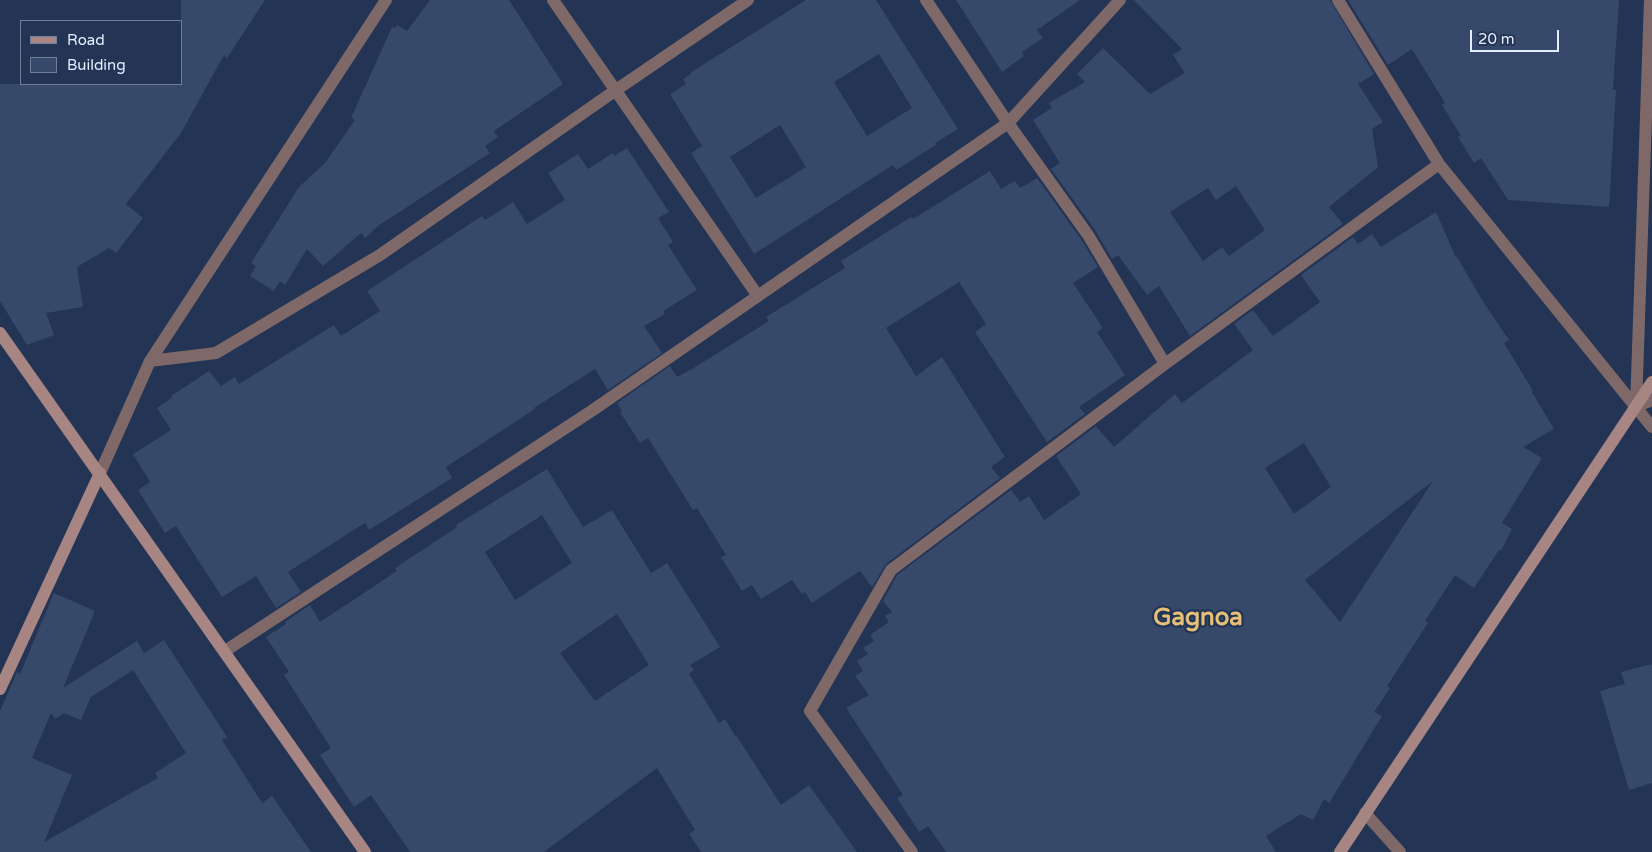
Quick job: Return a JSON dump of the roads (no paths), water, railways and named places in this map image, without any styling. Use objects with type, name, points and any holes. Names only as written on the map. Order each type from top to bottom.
[{"type":"street","points":[[0,689],[150,361],[386,0]]},
{"type":"street","points":[[553,0],[758,296]]},
{"type":"street","points":[[150,361],[216,353],[380,255],[748,0]]},
{"type":"street","points":[[926,0],[1008,123],[1088,235],[1165,364]]},
{"type":"street","points":[[225,651],[593,410],[1008,123],[1120,0]]},
{"type":"street","points":[[1338,0],[1439,164],[1652,426]]},
{"type":"street","points":[[1636,407],[1650,0]]},
{"type":"street","points":[[912,852],[810,711],[891,570],[1165,364],[1439,164]]},
{"type":"street","points":[[0,333],[366,852]]},
{"type":"street","points":[[1340,852],[1652,382]]},
{"type":"street","points":[[1636,407],[1652,400]]},
{"type":"street","points":[[1365,813],[1400,852]]},
{"type":"district","name":"Gagnoa","points":[[1198,619]]}]
